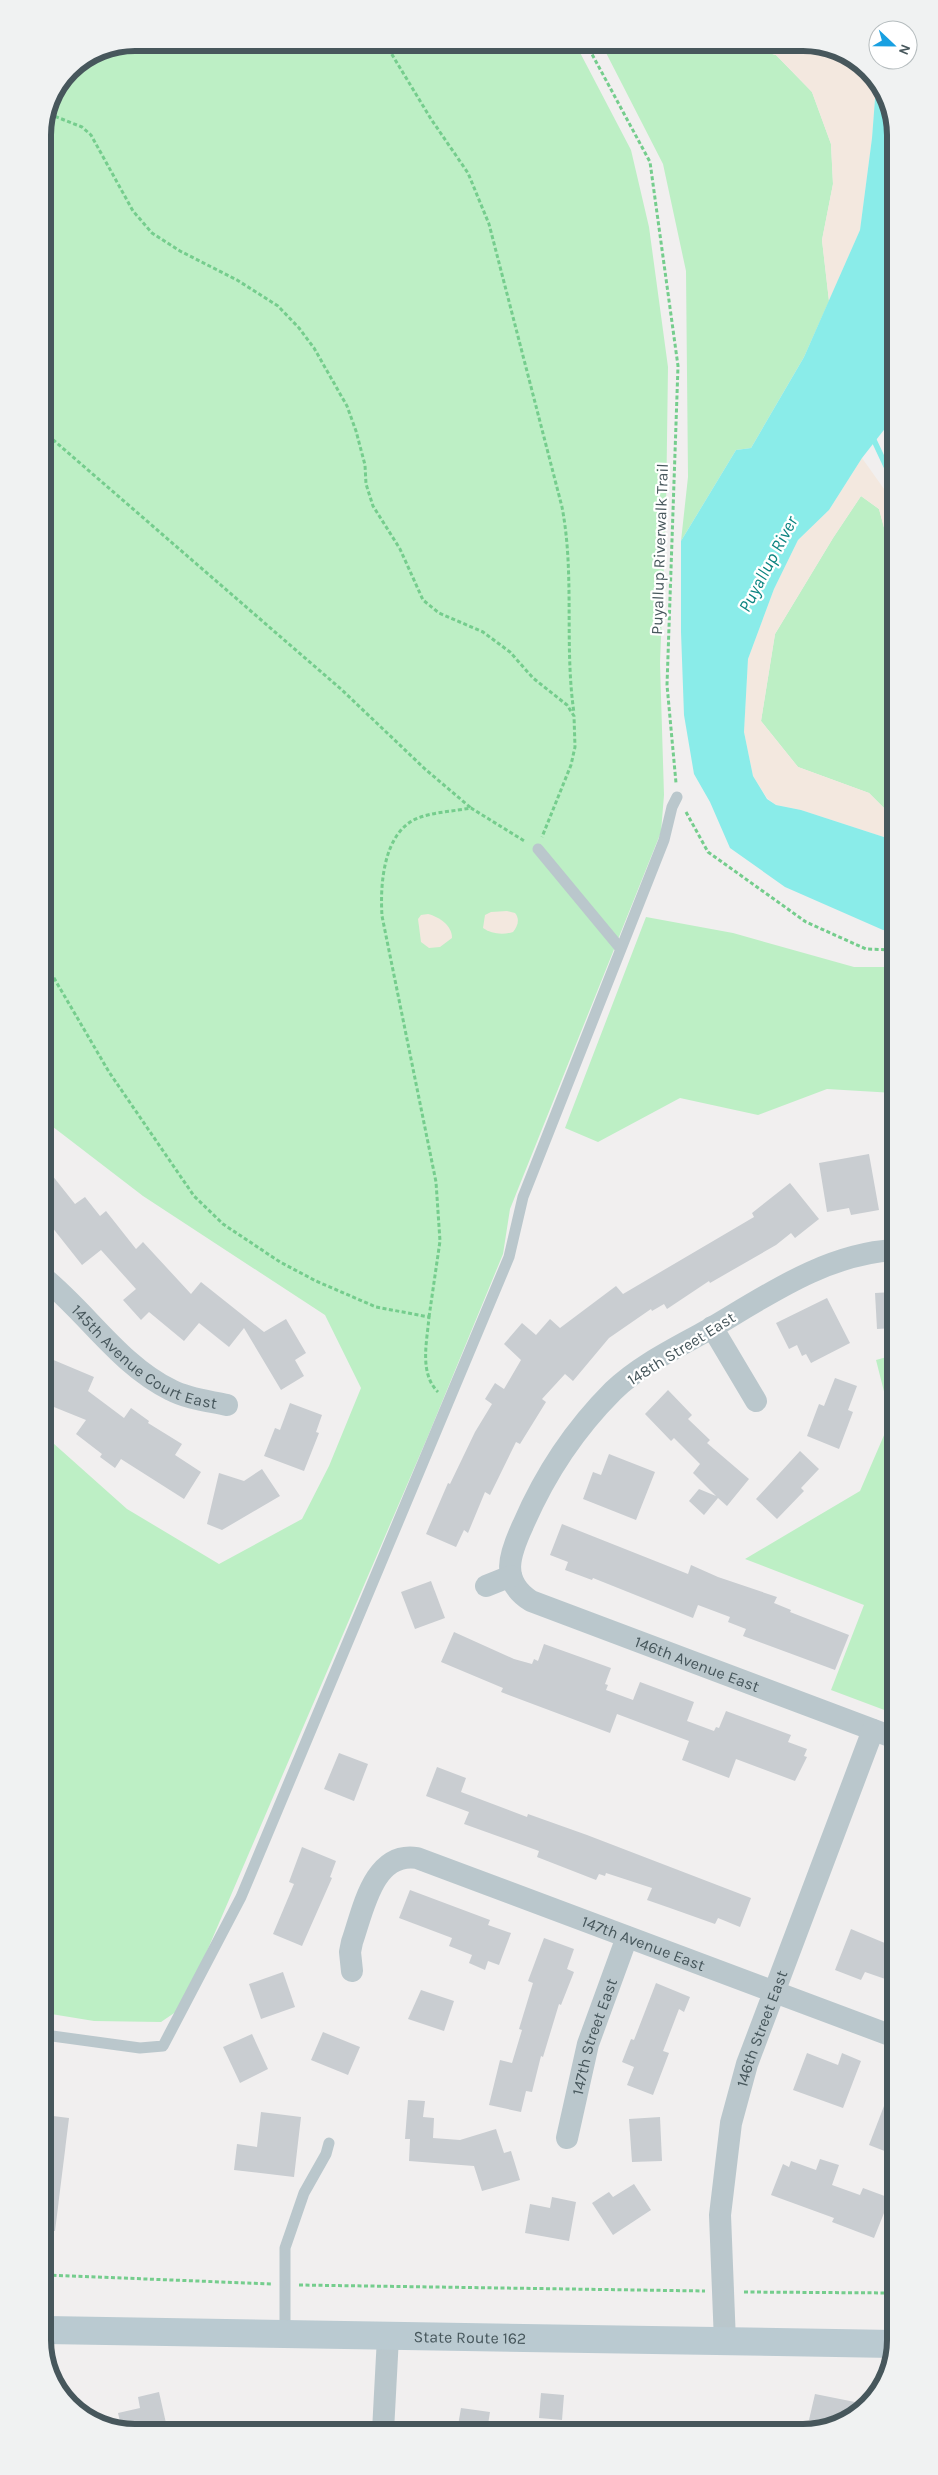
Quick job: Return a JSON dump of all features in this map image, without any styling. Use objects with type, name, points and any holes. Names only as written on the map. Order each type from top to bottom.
[{"type":"main road","name":"State Route 162","points":[[51,2330],[887,2344]]},
{"type":"street","name":"148th Street East","points":[[511,1576],[510,1556],[536,1496],[562,1452],[588,1418],[614,1390],[647,1364],[784,1285],[854,1256],[887,1251]]},
{"type":"street","name":"145th Avenue Court East","points":[[51,1285],[135,1367],[154,1380],[173,1391],[228,1405]]},
{"type":"street","points":[[712,1327],[756,1401]]},
{"type":"street","points":[[486,1586],[511,1576]]},
{"type":"street","name":"146th Avenue East","points":[[511,1576],[522,1595],[532,1601],[887,1735]]},
{"type":"street","name":"146th Street East","points":[[725,2342],[720,2215],[731,2122],[747,2064],[873,1730]]},
{"type":"street","name":"147th Avenue East","points":[[352,1971],[350,1952],[352,1942],[372,1884],[391,1863],[407,1857],[417,1858],[887,2033]]},
{"type":"street","name":"147th Street East","points":[[567,2138],[588,2044],[626,1937]]},
{"type":"street","points":[[382,2424],[388,2337]]},
{"type":"lane","points":[[51,2036],[140,2048],[163,2046],[240,1897],[449,1402],[508,1257],[523,1197],[664,840],[672,807],[677,797]]},
{"type":"lane","points":[[538,849],[620,948]]},
{"type":"lane","points":[[285,2335],[285,2248],[304,2194],[326,2154],[328,2144]]},
{"type":"path","points":[[51,438],[342,690],[426,769],[471,808],[538,849],[571,765],[575,747],[574,716],[570,687],[568,539],[562,507],[489,224],[468,173],[390,51]]},
{"type":"path","name":"Puyallup Riverwalk Trail","points":[[590,51],[650,162],[678,366],[667,685],[677,797],[708,852],[806,922],[866,950],[887,950]]},
{"type":"path","points":[[53,116],[82,127],[91,134],[133,211],[152,233],[180,251],[237,280],[278,306],[299,328],[347,406],[356,430],[373,506],[400,549],[423,600],[438,614],[483,632],[510,652],[533,678],[567,705],[574,716]]},
{"type":"path","points":[[449,1402],[435,1390],[426,1372],[429,1317],[440,1241],[436,1182],[382,916],[381,890],[386,859],[400,833],[408,823],[419,818],[471,808]]},
{"type":"path","points":[[51,973],[109,1072],[194,1196],[223,1224],[280,1262],[316,1281],[376,1307],[429,1317]]},
{"type":"path","points":[[51,2275],[285,2284],[887,2293]]},
{"type":"green space","points":[[579,51],[631,150],[649,227],[668,367],[666,513],[660,663],[664,795],[661,832],[510,1209],[503,1254],[428,1436],[183,2007],[161,2022],[94,2021],[51,2014],[51,1441],[127,1509],[219,1564],[302,1519],[329,1466],[361,1388],[325,1315],[143,1196],[51,1125],[51,129],[54,113],[60,98],[80,72],[93,62],[124,52]]},
{"type":"green space","points":[[605,51],[761,51],[776,55],[812,92],[831,144],[833,184],[822,240],[829,301],[804,357],[751,448],[736,450],[681,541],[688,477],[686,271],[663,164]]},
{"type":"green space","points":[[861,496],[879,509],[887,538],[887,811],[869,793],[798,767],[761,721],[775,634],[833,538]]},
{"type":"green space","points":[[646,917],[733,933],[854,967],[887,967],[887,1093],[827,1089],[758,1115],[680,1098],[598,1142],[565,1128]]},
{"type":"green space","points":[[887,1357],[887,1403],[876,1360]]},
{"type":"green space","points":[[887,1428],[887,1711],[831,1690],[864,1605],[745,1559],[860,1491]]},
{"type":"sand","points":[[761,51],[809,51],[830,56],[854,69],[873,88],[875,93],[872,138],[860,230],[829,301],[822,240],[833,184],[831,144],[812,92],[776,55]]},
{"type":"sand","points":[[862,458],[887,493],[887,539],[879,509],[861,496],[833,538],[775,634],[761,721],[798,767],[869,793],[887,811],[887,838],[801,810],[776,805],[767,798],[753,776],[744,732],[748,659],[774,589],[798,540],[829,510]]},
{"type":"sand","points":[[507,911],[515,913],[518,918],[513,932],[497,933],[483,928],[485,915],[491,912]]},
{"type":"sand","points":[[428,914],[444,922],[450,929],[452,938],[440,947],[429,948],[421,942],[418,919],[421,915]]},
{"type":"water","name":"Puyallup River","points":[[875,93],[884,113],[887,135],[887,426],[862,458],[829,510],[798,540],[774,589],[748,659],[744,732],[753,776],[767,799],[776,805],[801,810],[887,838],[887,931],[785,887],[730,848],[710,802],[694,774],[684,715],[681,632],[681,541],[736,450],[751,448],[804,357],[860,230],[872,138]]},
{"type":"building","points":[[869,1154],[879,1210],[851,1215],[849,1208],[827,1212],[819,1163]]},
{"type":"building","points":[[51,1174],[75,1204],[85,1197],[100,1216],[106,1211],[136,1249],[143,1242],[191,1294],[201,1282],[264,1332],[286,1319],[306,1353],[295,1360],[304,1376],[281,1390],[244,1328],[229,1347],[199,1323],[184,1341],[149,1312],[141,1320],[123,1300],[136,1289],[101,1250],[82,1265],[51,1226]]},
{"type":"building","points":[[790,1183],[819,1219],[795,1238],[791,1233],[776,1245],[710,1283],[709,1281],[667,1309],[664,1304],[652,1311],[651,1309],[609,1338],[573,1381],[565,1374],[542,1399],[546,1402],[520,1444],[516,1442],[490,1495],[485,1492],[468,1533],[464,1530],[456,1547],[426,1534],[448,1483],[450,1484],[475,1432],[492,1404],[485,1399],[495,1383],[504,1389],[521,1360],[504,1344],[522,1323],[536,1335],[550,1319],[560,1328],[616,1286],[623,1294],[754,1217],[752,1213]]},
{"type":"building","points":[[887,1292],[887,1328],[877,1329],[875,1293]]},
{"type":"building","points":[[827,1298],[850,1343],[811,1363],[806,1354],[802,1356],[797,1345],[789,1349],[776,1323]]},
{"type":"building","points":[[51,1359],[94,1377],[88,1391],[124,1418],[131,1408],[149,1421],[148,1423],[182,1444],[175,1455],[201,1472],[184,1499],[121,1459],[115,1468],[100,1457],[102,1454],[76,1434],[86,1420],[51,1406]]},
{"type":"building","points":[[835,1378],[857,1386],[848,1410],[853,1412],[839,1449],[807,1436],[819,1404],[824,1406]]},
{"type":"building","points":[[668,1390],[692,1415],[688,1419],[710,1440],[707,1443],[749,1479],[727,1506],[718,1498],[704,1515],[689,1501],[699,1489],[716,1496],[693,1473],[700,1464],[674,1438],[671,1441],[645,1414]]},
{"type":"building","points":[[290,1403],[322,1415],[316,1432],[319,1433],[304,1471],[264,1456],[275,1428],[280,1430]]},
{"type":"building","points":[[800,1451],[819,1469],[801,1488],[804,1491],[777,1519],[756,1499]]},
{"type":"building","points":[[609,1454],[655,1472],[636,1520],[583,1499],[593,1472],[601,1475]]},
{"type":"building","points":[[262,1469],[280,1496],[222,1530],[207,1524],[219,1473],[244,1481]]},
{"type":"building","points":[[562,1524],[688,1574],[691,1565],[718,1577],[777,1597],[774,1603],[791,1610],[790,1612],[849,1635],[835,1670],[743,1636],[746,1629],[728,1622],[730,1617],[698,1605],[693,1618],[593,1578],[592,1580],[565,1570],[568,1562],[550,1555]]},
{"type":"building","points":[[431,1581],[445,1618],[415,1629],[401,1592]]},
{"type":"building","points":[[454,1632],[514,1659],[532,1664],[534,1659],[538,1661],[544,1644],[611,1668],[605,1684],[608,1685],[606,1690],[633,1700],[640,1682],[694,1702],[687,1721],[714,1731],[716,1727],[719,1728],[726,1711],[791,1735],[788,1742],[807,1749],[804,1756],[807,1757],[795,1781],[736,1759],[729,1778],[682,1760],[689,1741],[617,1714],[610,1733],[501,1692],[503,1688],[441,1662]]},
{"type":"building","points":[[339,1753],[368,1764],[354,1801],[324,1789]]},
{"type":"building","points":[[437,1767],[466,1778],[461,1792],[527,1817],[528,1814],[587,1835],[751,1898],[740,1927],[718,1918],[715,1924],[647,1900],[652,1888],[606,1873],[605,1876],[599,1874],[596,1880],[537,1857],[539,1851],[464,1824],[469,1812],[426,1796]]},
{"type":"building","points":[[302,1847],[336,1861],[330,1877],[332,1878],[302,1946],[273,1934],[294,1884],[289,1882]]},
{"type":"building","points":[[410,1890],[490,1920],[488,1925],[511,1933],[499,1965],[488,1961],[485,1970],[469,1963],[472,1955],[449,1946],[452,1938],[399,1918]]},
{"type":"building","points":[[851,1929],[887,1944],[887,1980],[865,1972],[861,1980],[835,1970]]},
{"type":"building","points":[[544,1938],[574,1949],[567,1969],[574,1972],[561,2005],[559,2004],[543,2057],[541,2056],[532,2092],[526,2091],[521,2112],[489,2105],[500,2060],[512,2063],[522,2030],[519,2029],[533,1983],[528,1981]]},
{"type":"building","points":[[283,1972],[295,2007],[261,2019],[249,1984]]},
{"type":"building","points":[[656,1983],[690,1997],[684,2012],[679,2009],[663,2051],[669,2053],[653,2095],[627,2085],[634,2067],[622,2062],[631,2039],[634,2040]]},
{"type":"building","points":[[421,1990],[454,2001],[444,2031],[408,2019]]},
{"type":"building","points":[[323,2032],[360,2047],[348,2075],[311,2060]]},
{"type":"building","points":[[252,2034],[268,2069],[240,2083],[223,2047]]},
{"type":"building","points":[[807,2053],[838,2065],[842,2053],[861,2061],[843,2108],[793,2090]]},
{"type":"building","points":[[887,2098],[887,2152],[869,2145]]},
{"type":"building","points":[[408,2100],[425,2101],[423,2117],[434,2118],[433,2138],[460,2140],[496,2129],[504,2153],[511,2151],[520,2180],[482,2191],[474,2166],[409,2161],[410,2139],[405,2139]]},
{"type":"building","points":[[261,2112],[301,2117],[294,2177],[234,2170],[237,2144],[257,2147]]},
{"type":"building","points":[[51,2116],[69,2118],[55,2231],[51,2231]]},
{"type":"building","points":[[660,2117],[662,2161],[632,2162],[629,2119]]},
{"type":"building","points":[[820,2159],[839,2165],[832,2185],[860,2195],[863,2188],[887,2197],[887,2206],[874,2238],[832,2222],[834,2218],[771,2195],[783,2164],[789,2167],[791,2161],[816,2170]]},
{"type":"building","points":[[634,2184],[651,2210],[613,2235],[592,2203],[609,2192],[613,2197]]},
{"type":"building","points":[[552,2197],[576,2202],[569,2241],[525,2233],[530,2204],[550,2208]]},
{"type":"building","points":[[159,2392],[166,2424],[120,2422],[118,2413],[140,2408],[138,2397]]},
{"type":"building","points":[[541,2393],[564,2395],[562,2420],[539,2418]]},
{"type":"building","points":[[815,2394],[855,2402],[854,2406],[850,2410],[825,2421],[809,2420]]},
{"type":"building","points":[[461,2408],[490,2412],[488,2424],[458,2424]]},
{"type":"waterway","points":[[872,436],[887,468]]}]
